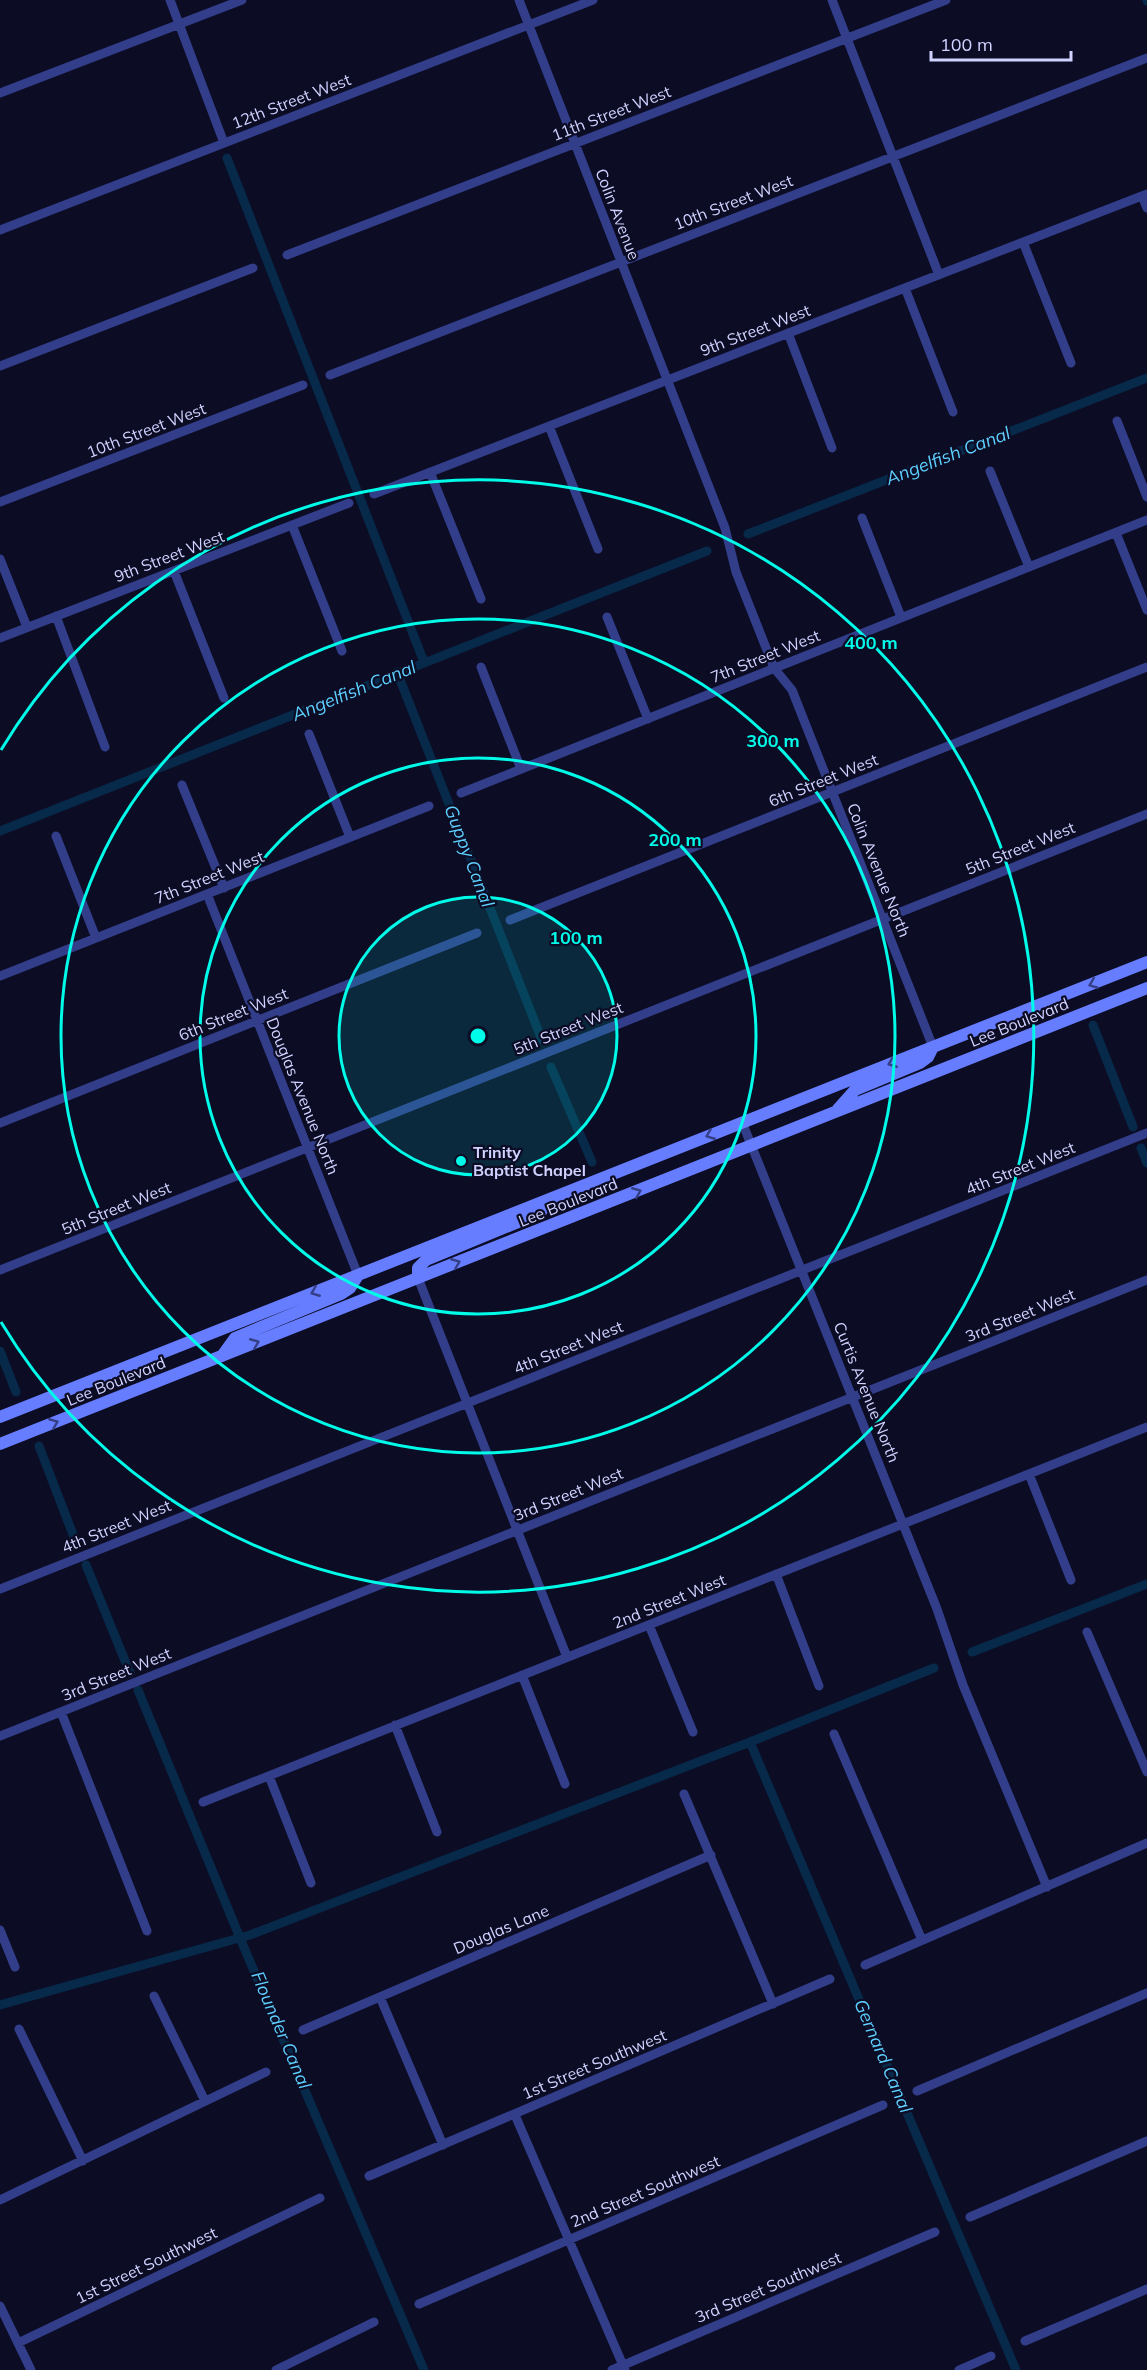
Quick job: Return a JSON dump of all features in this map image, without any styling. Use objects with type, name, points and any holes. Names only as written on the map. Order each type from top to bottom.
[{"type":"main road","name":"Lee Boulevard","points":[[0,1417],[1147,962]]},
{"type":"main road","name":"Lee Boulevard","points":[[0,1444],[1147,988]]},
{"type":"main road","points":[[835,1112],[855,1090],[920,1064],[928,1057],[933,1047]]},
{"type":"main road","points":[[418,1278],[418,1268],[426,1260],[540,1213],[551,1198]]},
{"type":"main road","points":[[221,1357],[235,1338],[341,1294],[350,1288],[358,1275]]},
{"type":"street","points":[[170,0],[224,143]]},
{"type":"street","points":[[0,93],[242,0]]},
{"type":"street","name":"Colin Avenue","points":[[519,0],[691,439]]},
{"type":"street","name":"12th Street West","points":[[0,230],[593,0]]},
{"type":"street","points":[[832,0],[939,275]]},
{"type":"street","name":"11th Street West","points":[[287,255],[946,0]]},
{"type":"street","name":"10th Street West","points":[[330,375],[1147,58]]},
{"type":"street","points":[[1145,195],[1147,208]]},
{"type":"street","name":"9th Street West","points":[[374,494],[1145,195]]},
{"type":"street","points":[[1023,242],[1071,363]]},
{"type":"street","points":[[0,366],[253,268]]},
{"type":"street","points":[[905,288],[953,412]]},
{"type":"street","points":[[788,333],[832,448]]},
{"type":"street","name":"10th Street West","points":[[0,502],[303,385]]},
{"type":"street","points":[[1117,421],[1147,497]]},
{"type":"street","points":[[549,426],[598,549]]},
{"type":"street","name":"Colin Avenue North","points":[[691,439],[725,528],[736,572],[774,668],[792,690],[933,1047]]},
{"type":"street","points":[[990,471],[1029,567]]},
{"type":"street","points":[[430,472],[481,599]]},
{"type":"street","name":"9th Street West","points":[[0,638],[349,503]]},
{"type":"street","points":[[862,518],[901,617]]},
{"type":"street","name":"7th Street West","points":[[460,793],[1147,520]]},
{"type":"street","points":[[292,525],[342,651]]},
{"type":"street","points":[[1116,533],[1147,610]]},
{"type":"street","points":[[0,559],[27,627]]},
{"type":"street","points":[[174,571],[224,698]]},
{"type":"street","points":[[56,616],[105,747]]},
{"type":"street","points":[[607,616],[648,719]]},
{"type":"street","points":[[481,667],[521,769]]},
{"type":"street","name":"6th Street West","points":[[510,920],[1147,667]]},
{"type":"street","points":[[309,734],[350,837]]},
{"type":"street","points":[[182,785],[224,888]]},
{"type":"street","name":"7th Street West","points":[[0,976],[429,806]]},
{"type":"street","name":"5th Street West","points":[[0,1270],[1147,814]]},
{"type":"street","points":[[56,836],[96,938]]},
{"type":"street","name":"Douglas Avenue North","points":[[207,894],[358,1275]]},
{"type":"street","name":"6th Street West","points":[[0,1123],[477,933]]},
{"type":"street","name":"Curtis Avenue North","points":[[742,1122],[937,1609],[959,1675],[1047,1887]]},
{"type":"street","name":"4th Street West","points":[[0,1589],[1147,1133]]},
{"type":"street","points":[[418,1278],[567,1657]]},
{"type":"street","name":"3rd Street West","points":[[0,1736],[1147,1280]]},
{"type":"street","name":"2nd Street West","points":[[203,1802],[1147,1427]]},
{"type":"street","points":[[1029,1474],[1071,1580]]},
{"type":"street","points":[[776,1574],[819,1686]]},
{"type":"street","points":[[649,1625],[693,1732]]},
{"type":"street","points":[[1087,1632],[1147,1772]]},
{"type":"street","points":[[522,1675],[565,1784]]},
{"type":"street","points":[[61,1712],[147,1931]]},
{"type":"street","points":[[395,1725],[437,1833]]},
{"type":"street","points":[[834,1734],[922,1940]]},
{"type":"street","points":[[269,1776],[311,1883]]},
{"type":"street","points":[[684,1794],[773,2004]]},
{"type":"street","points":[[864,1965],[1147,1844]]},
{"type":"street","name":"Douglas Lane","points":[[303,2030],[711,1855]]},
{"type":"street","points":[[0,1930],[15,1967]]},
{"type":"street","name":"1st Street Southwest","points":[[369,2176],[830,1979]]},
{"type":"street","points":[[917,2091],[1147,1992]]},
{"type":"street","points":[[154,1996],[205,2101]]},
{"type":"street","points":[[380,1997],[443,2145]]},
{"type":"street","points":[[19,2029],[82,2161]]},
{"type":"street","points":[[0,2200],[266,2072]]},
{"type":"street","name":"2nd Street Southwest","points":[[420,2304],[883,2105]]},
{"type":"street","points":[[514,2115],[624,2368]]},
{"type":"street","points":[[970,2217],[1147,2141]]},
{"type":"street","name":"1st Street Southwest","points":[[18,2343],[320,2198]]},
{"type":"street","name":"3rd Street Southwest","points":[[612,2370],[624,2368],[935,2232]]},
{"type":"street","points":[[1025,2341],[1147,2289]]},
{"type":"street","points":[[0,2306],[4,2324],[18,2343],[31,2370]]},
{"type":"street","points":[[276,2370],[374,2322]]},
{"type":"street","points":[[959,2370],[990,2356]]},
{"type":"waterway","points":[[227,158],[424,662]]},
{"type":"waterway","name":"Angelfish Canal","points":[[748,534],[1147,378]]},
{"type":"waterway","name":"Angelfish Canal","points":[[0,831],[707,551]]},
{"type":"waterway","name":"Guppy Canal","points":[[397,672],[542,1040]]},
{"type":"waterway","points":[[1093,1025],[1133,1127]]},
{"type":"waterway","name":"Guppy Canal","points":[[551,1067],[592,1162]]},
{"type":"waterway","points":[[1141,1148],[1147,1163]]},
{"type":"waterway","name":"Flounder Canal","points":[[0,1351],[16,1392]]},
{"type":"waterway","name":"Flounder Canal","points":[[39,1446],[77,1545]]},
{"type":"waterway","name":"Flounder Canal","points":[[86,1565],[130,1673]]},
{"type":"waterway","points":[[972,1652],[1147,1584]]},
{"type":"waterway","points":[[0,2005],[250,1935],[750,1742],[934,1668]]},
{"type":"waterway","name":"Flounder Canal","points":[[138,1690],[240,1938],[424,2370]]},
{"type":"waterway","name":"Gernard Canal","points":[[750,1742],[1016,2370]]},
{"type":"place","name":"Trinity Baptist Chapel","points":[[461,1161]]}]
